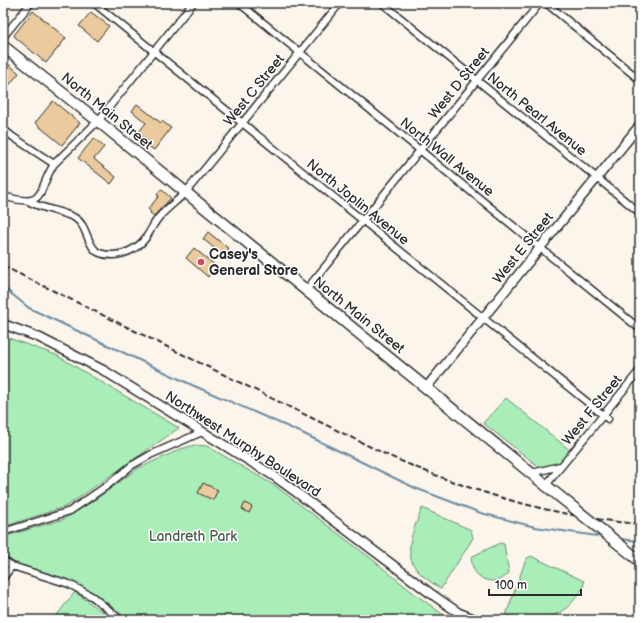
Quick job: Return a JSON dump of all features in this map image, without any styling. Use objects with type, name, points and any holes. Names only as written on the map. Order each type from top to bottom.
[{"type":"main road","name":"North Main Street","points":[[3,46],[186,192],[640,561]]},
{"type":"street","points":[[3,37],[31,3]]},
{"type":"street","name":"North Joplin Avenue","points":[[94,3],[605,417]]},
{"type":"street","points":[[3,196],[28,201],[34,200],[45,185],[49,172],[54,164],[98,121],[193,3]]},
{"type":"street","name":"North Wall Avenue","points":[[239,3],[640,329]]},
{"type":"street","name":"West C Street","points":[[28,201],[38,207],[77,219],[86,230],[94,248],[105,255],[120,254],[133,249],[147,236],[157,219],[186,192],[340,3]]},
{"type":"street","name":"North Pearl Avenue","points":[[382,3],[640,213]]},
{"type":"street","name":"West D Street","points":[[306,290],[540,3]]},
{"type":"street","points":[[546,3],[640,80]]},
{"type":"street","name":"West E Street","points":[[426,388],[640,125]]},
{"type":"street","points":[[3,129],[54,164]]},
{"type":"street","name":"Northwest Murphy Boulevard","points":[[3,324],[38,337],[83,359],[274,476],[441,601],[459,612],[477,620]]},
{"type":"street","name":"West F Street","points":[[546,485],[605,417],[640,370]]},
{"type":"street","points":[[3,532],[70,511],[137,462],[202,432]]},
{"type":"street","name":"West F Street","points":[[532,473],[562,466]]},
{"type":"street","points":[[3,560],[12,566],[69,584],[93,597],[121,620]]},
{"type":"street","points":[[3,578],[12,566]]},
{"type":"green space","points":[[3,336],[56,355],[179,428],[67,506],[3,527]]},
{"type":"green space","points":[[506,398],[571,451],[557,464],[548,467],[538,466],[483,423]]},
{"type":"green space","name":"Landreth Park","points":[[194,445],[207,446],[277,487],[411,591],[445,616],[453,620],[120,620],[66,586],[3,562],[3,537],[64,519],[92,502],[137,469],[181,449]]},
{"type":"green space","points":[[422,508],[471,530],[473,538],[441,589],[423,576],[411,560],[410,544]]},
{"type":"green space","points":[[500,543],[504,544],[509,573],[505,577],[496,581],[486,580],[477,575],[472,565],[471,557]]},
{"type":"green space","points":[[531,556],[584,581],[582,589],[578,596],[567,607],[552,616],[524,619],[506,615],[526,559]]},
{"type":"green space","points":[[75,592],[113,620],[53,620]]},
{"type":"building","points":[[33,11],[66,38],[46,63],[14,35]]},
{"type":"building","points":[[91,12],[109,26],[97,41],[79,26]]},
{"type":"building","points":[[7,63],[19,73],[3,93],[3,68]]},
{"type":"building","points":[[53,101],[80,123],[62,145],[35,123]]},
{"type":"building","points":[[137,104],[161,123],[162,121],[171,128],[154,150],[147,145],[147,140],[138,133],[146,123],[132,111]]},
{"type":"building","points":[[94,138],[104,147],[94,159],[116,177],[111,184],[78,158]]},
{"type":"building","points":[[161,189],[171,198],[154,216],[148,209],[159,196],[157,195]]},
{"type":"building","points":[[208,232],[229,249],[224,256],[203,239]]},
{"type":"building","name":"Casey's General Store","points":[[194,248],[216,266],[208,277],[186,258]]},
{"type":"building","points":[[203,483],[218,490],[213,500],[198,493]]},
{"type":"building","points":[[245,503],[252,507],[249,513],[242,509]]},
{"type":"waterway","points":[[3,287],[29,308],[192,385],[300,432],[415,488],[481,513],[535,527],[604,537]]},
{"type":"waterway","points":[[618,539],[640,541]]},
{"type":"railway","points":[[3,266],[385,454],[415,467],[509,500],[574,515],[640,524]]},
{"type":"place","name":"Casey's General Store","points":[[201,262]]}]
